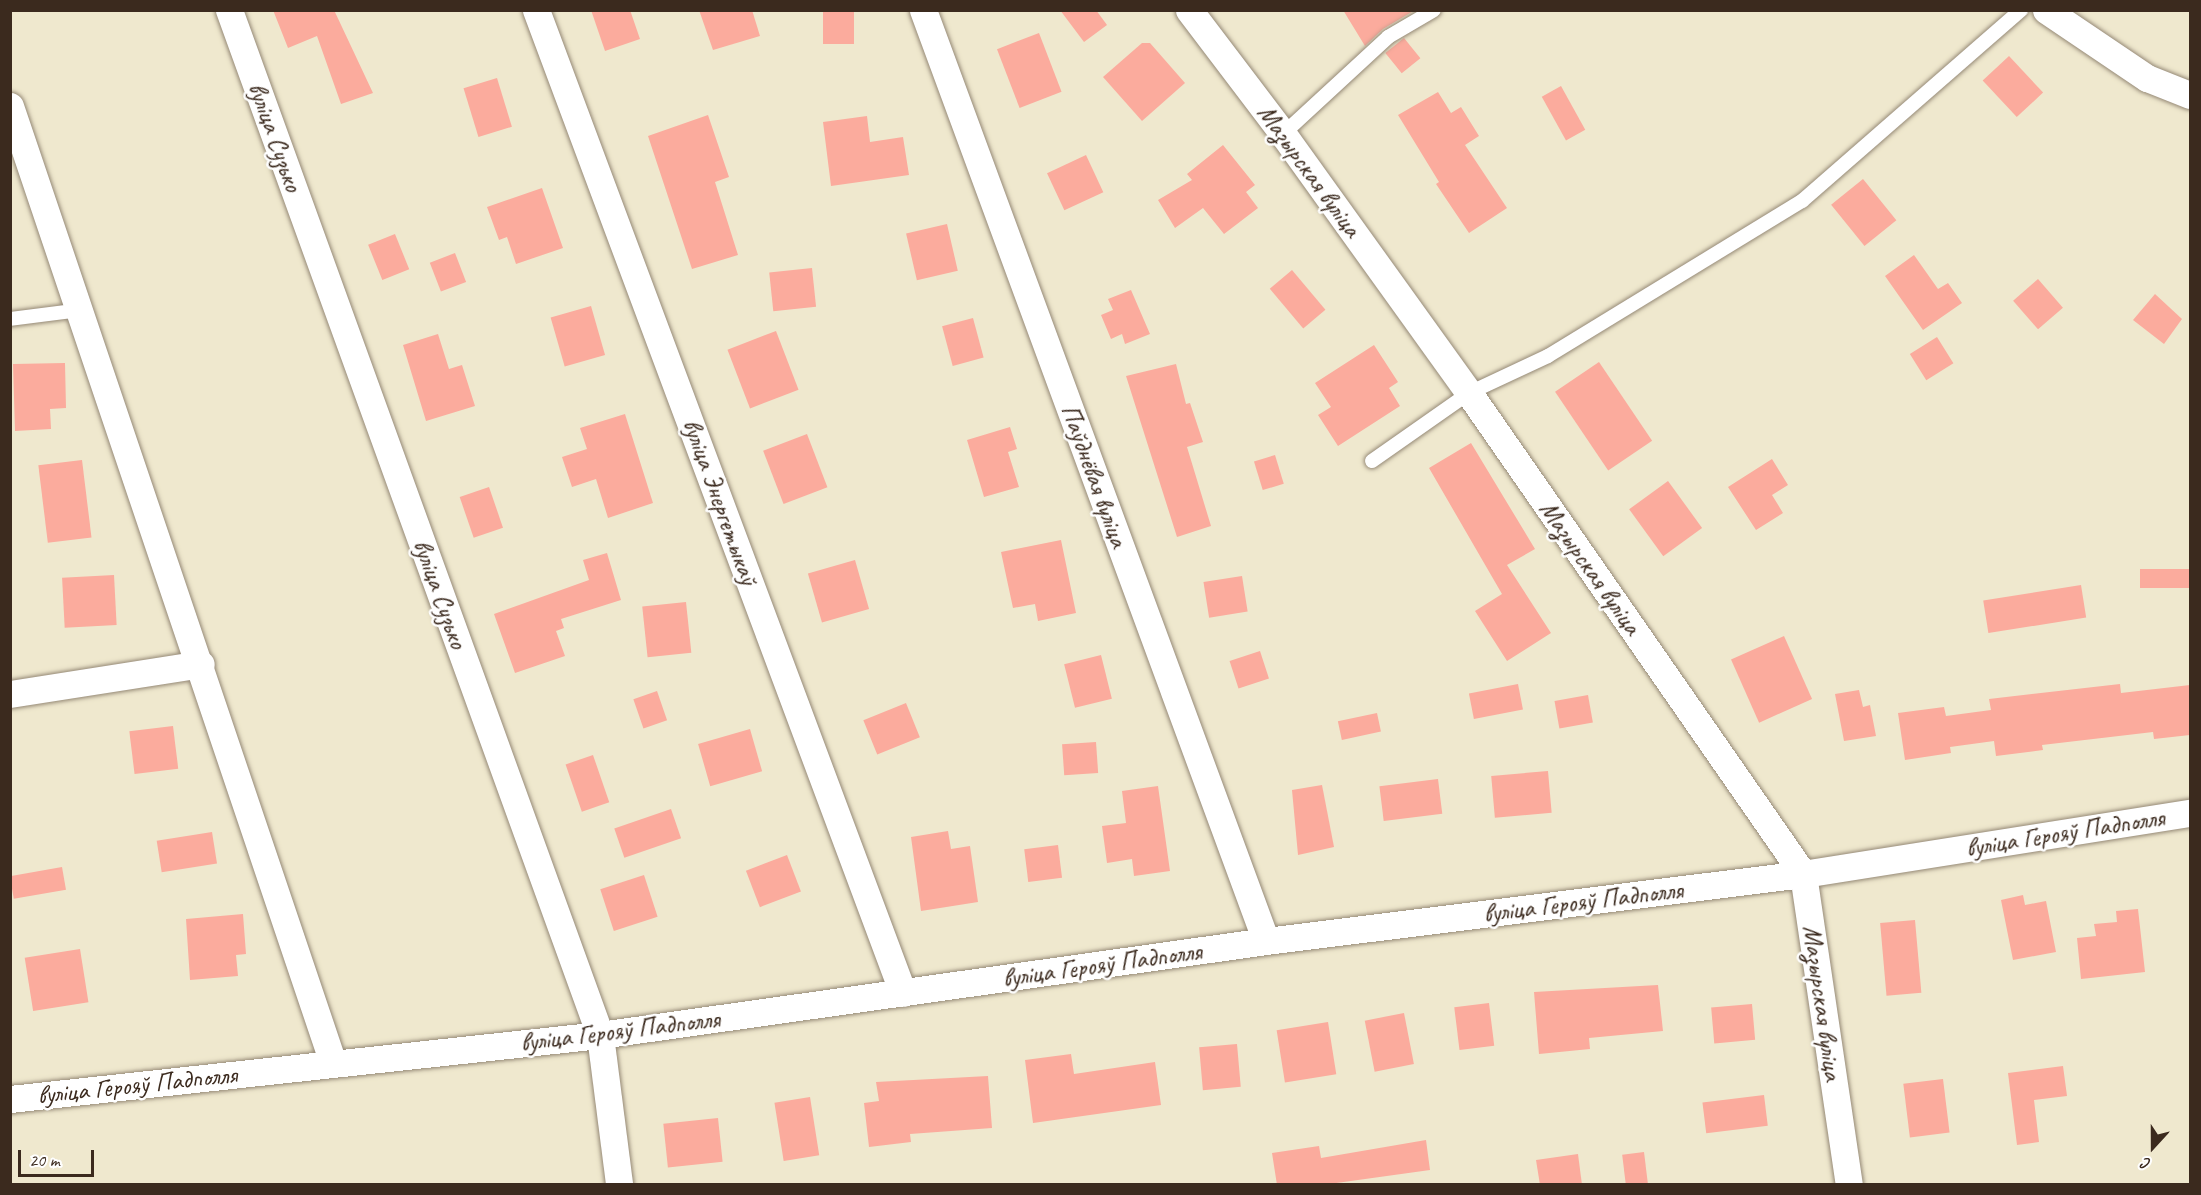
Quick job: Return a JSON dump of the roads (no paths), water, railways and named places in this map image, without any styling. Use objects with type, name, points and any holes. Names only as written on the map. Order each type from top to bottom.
[{"type":"street","name":"вуліца Сузько","points":[[230,10],[600,1035],[619,1185]]},
{"type":"street","name":"вуліца Энергетыкаў","points":[[536,10],[903,993]]},
{"type":"street","name":"Паўднёвая вуліца","points":[[923,10],[1266,941]]},
{"type":"street","name":"Мазырская вуліца","points":[[1188,10],[1283,134],[1469,393],[1803,874],[1849,1185]]},
{"type":"street","points":[[2046,10],[2147,78],[2190,95]]},
{"type":"street","points":[[10,106],[201,664],[333,1063]]},
{"type":"street","points":[[10,694],[201,664]]},
{"type":"street","name":"вуліца Герояў Падполля","points":[[10,1099],[600,1035],[1266,941],[1803,874],[2190,813]]},
{"type":"lane","points":[[1283,134],[1388,37],[1434,10]]},
{"type":"lane","points":[[1372,461],[1469,393],[1548,356],[1802,201],[2021,10]]},
{"type":"lane","points":[[10,319],[80,309]]}]
